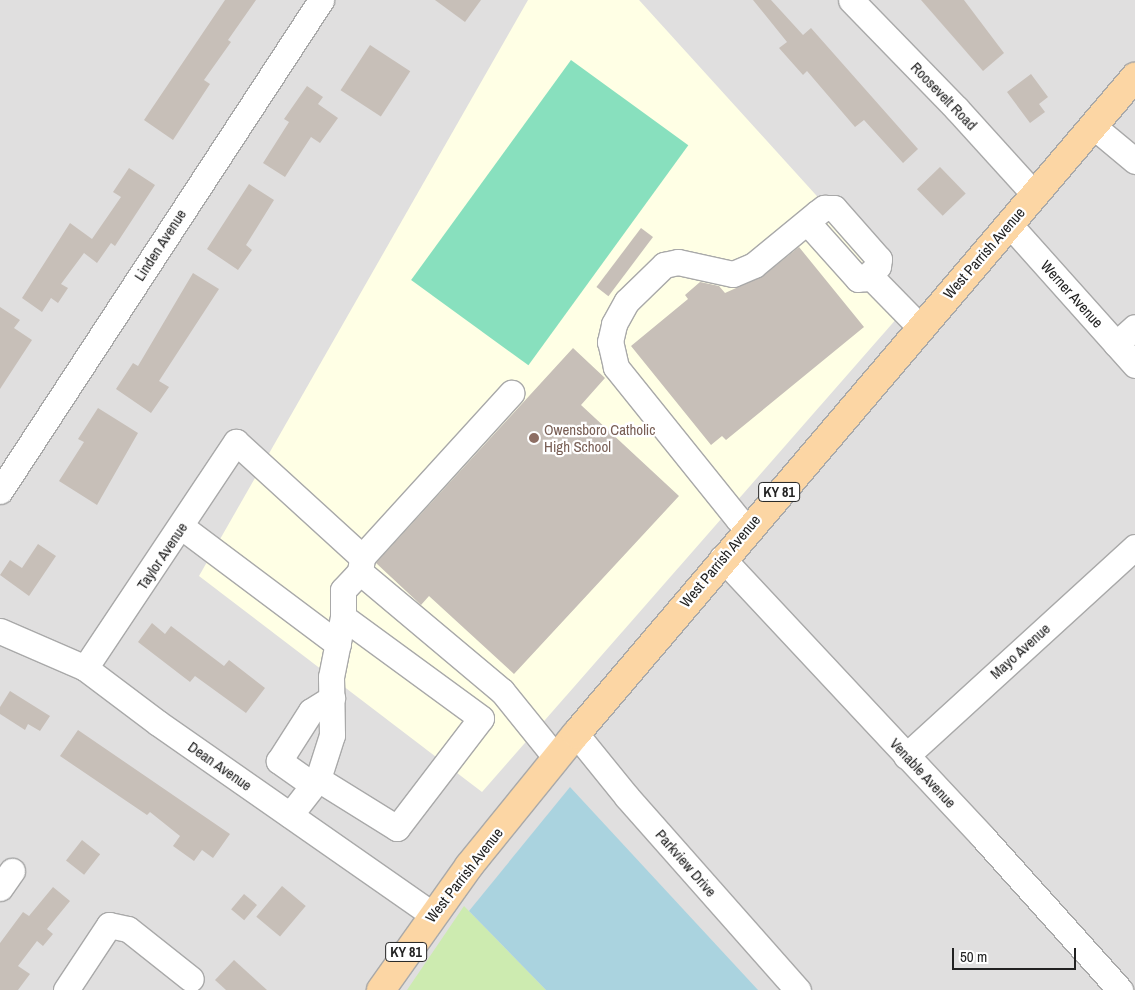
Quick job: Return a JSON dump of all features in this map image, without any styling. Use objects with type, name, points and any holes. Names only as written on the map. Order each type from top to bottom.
[{"type":"main road","name":"West Parrish Avenue","points":[[380,990],[433,915],[556,758],[722,558],[1135,76]]},
{"type":"street","name":"Linden Avenue","points":[[0,491],[321,0]]},
{"type":"street","name":"Roosevelt Road","points":[[851,0],[956,108],[1034,194]]},
{"type":"street","points":[[1093,126],[1135,159]]},
{"type":"street","points":[[748,528],[738,519],[616,368],[610,342],[614,324],[627,301],[664,265],[678,262],[733,274],[754,265],[824,208],[834,208],[879,259],[878,266],[868,275],[920,328]]},
{"type":"street","name":"Werner Avenue","points":[[1009,224],[1135,365]]},
{"type":"street","points":[[1116,344],[1135,327]]},
{"type":"street","points":[[290,815],[316,782],[332,736],[331,676],[343,618],[343,590],[361,564],[511,393]]},
{"type":"street","name":"Taylor Avenue","points":[[85,668],[182,527],[236,442],[361,564]]},
{"type":"street","points":[[182,527],[338,644]]},
{"type":"street","name":"Mayo Avenue","points":[[906,756],[1135,547]]},
{"type":"street","name":"Venable Avenue","points":[[722,558],[1120,990]]},
{"type":"street","points":[[361,564],[502,691],[556,758]]},
{"type":"street","points":[[332,698],[311,711],[279,761],[397,828],[481,718],[343,618]]},
{"type":"street","name":"Dean Avenue","points":[[0,631],[85,668],[433,915]]},
{"type":"street","name":"Parkview Drive","points":[[576,734],[627,797],[798,990]]},
{"type":"street","points":[[66,990],[109,925],[128,930],[191,979]]},
{"type":"shaded area","points":[[0,0],[1135,0],[1135,990],[0,990]]},
{"type":"shaded area","name":"Owensboro Catholic High School","points":[[528,0],[639,0],[912,301],[482,792],[199,576]]},
{"type":"green space","points":[[571,60],[688,145],[528,365],[411,280]]},
{"type":"green space","points":[[464,906],[546,990],[407,990]]},
{"type":"water","points":[[570,787],[758,990],[546,990],[469,911]]},
{"type":"building","points":[[225,0],[256,0],[228,40],[231,42],[204,80],[210,84],[173,140],[144,120]]},
{"type":"building","points":[[435,0],[481,0],[465,22]]},
{"type":"building","points":[[753,0],[771,0],[803,35],[811,28],[918,149],[903,163],[864,120],[855,127],[807,71],[803,75],[779,48],[787,42]]},
{"type":"building","points":[[921,0],[964,0],[1004,53],[983,71]]},
{"type":"building","points":[[370,45],[410,71],[381,116],[341,90]]},
{"type":"building","points":[[1031,74],[1048,97],[1039,104],[1045,112],[1030,123],[1007,92]]},
{"type":"building","points":[[307,86],[323,97],[318,104],[338,118],[320,143],[311,137],[285,177],[263,163],[289,122],[284,119]]},
{"type":"building","points":[[940,167],[966,194],[943,216],[917,189]]},
{"type":"building","points":[[129,168],[155,185],[115,246],[111,243],[97,263],[84,253],[61,284],[68,288],[58,303],[51,298],[42,312],[22,298],[70,223],[92,239],[121,197],[113,192]]},
{"type":"building","points":[[249,184],[274,200],[246,245],[252,250],[238,270],[207,249]]},
{"type":"building","points":[[641,228],[653,237],[608,296],[596,287]]},
{"type":"building","points":[[799,247],[864,327],[726,440],[722,436],[711,445],[631,346],[688,299],[685,295],[700,282],[719,286],[725,293],[763,276]]},
{"type":"building","points":[[193,273],[219,289],[159,381],[169,387],[151,413],[116,389],[133,363],[138,366]]},
{"type":"building","points":[[0,307],[20,320],[14,328],[32,340],[0,389]]},
{"type":"building","points":[[573,348],[605,378],[581,405],[679,496],[514,674],[429,596],[421,605],[376,563]]},
{"type":"building","points":[[98,408],[138,433],[97,505],[59,481],[84,442],[78,439]]},
{"type":"building","points":[[38,544],[56,556],[29,596],[0,575],[10,560],[22,568]]},
{"type":"building","points":[[152,623],[165,634],[171,626],[224,666],[229,660],[265,688],[246,713],[195,676],[190,682],[138,642]]},
{"type":"building","points":[[10,691],[50,716],[40,731],[28,724],[25,730],[0,714],[0,707]]},
{"type":"building","points":[[78,730],[230,834],[213,858],[202,850],[194,861],[173,846],[180,836],[150,812],[147,815],[60,756]]},
{"type":"building","points":[[82,840],[100,854],[84,875],[66,860]]},
{"type":"building","points":[[282,886],[306,906],[280,937],[256,917]]},
{"type":"building","points":[[53,887],[70,901],[47,929],[53,934],[43,946],[37,941],[18,966],[30,974],[18,990],[0,990],[0,943],[23,912],[29,916]]},
{"type":"building","points":[[244,894],[257,905],[244,920],[231,909]]},
{"type":"building","points":[[234,960],[267,990],[226,990],[215,980]]},
{"type":"place","name":"Owensboro Catholic High School","points":[[534,438]]}]
